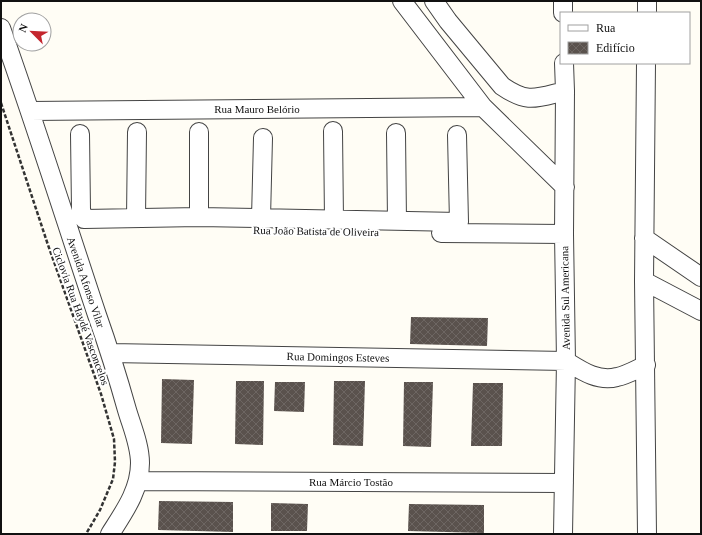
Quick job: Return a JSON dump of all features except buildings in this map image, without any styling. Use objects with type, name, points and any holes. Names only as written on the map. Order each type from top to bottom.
[{"type":"street","points":[[402,1],[483,107],[565,186]]},
{"type":"street","points":[[434,1],[448,21],[502,86],[512,93],[522,98],[535,98],[565,91]]},
{"type":"street","points":[[563,1],[563,12]]},
{"type":"street","points":[[647,1],[647,12]]},
{"type":"street","name":"Avenida Afonso Vilar","points":[[1,28],[110,353],[138,446],[140,463],[138,482],[132,499],[110,534]]},
{"type":"street","name":"Avenida Sul Americana","points":[[563,534],[566,361],[564,64]]},
{"type":"street","points":[[646,64],[644,281],[647,534]]},
{"type":"street","name":"Rua Mauro Belório","points":[[30,111],[483,107]]},
{"type":"street","points":[[333,131],[334,220]]},
{"type":"street","points":[[136,218],[137,132]]},
{"type":"street","points":[[199,132],[199,217]]},
{"type":"street","points":[[396,133],[397,221]]},
{"type":"street","points":[[80,134],[83,215]]},
{"type":"street","points":[[66,224],[83,215],[136,218],[199,217],[459,222],[457,135]]},
{"type":"street","points":[[261,218],[263,138]]},
{"type":"street","name":"Rua João Batista de Oliveira","points":[[66,224],[564,234]]},
{"type":"street","points":[[644,238],[701,277]]},
{"type":"street","points":[[644,281],[701,311]]},
{"type":"street","name":"Rua Domingos Esteves","points":[[110,353],[566,361]]},
{"type":"street","points":[[566,361],[584,373],[606,378],[618,377],[646,365]]},
{"type":"street","name":"Rua Márcio Tostão","points":[[138,482],[564,483]]},
{"type":"path","name":"Ciclovia Rua Haydé Vasconcelos","points":[[1,103],[48,245],[101,394],[114,438],[115,462],[113,479],[100,510],[86,534]]}]
